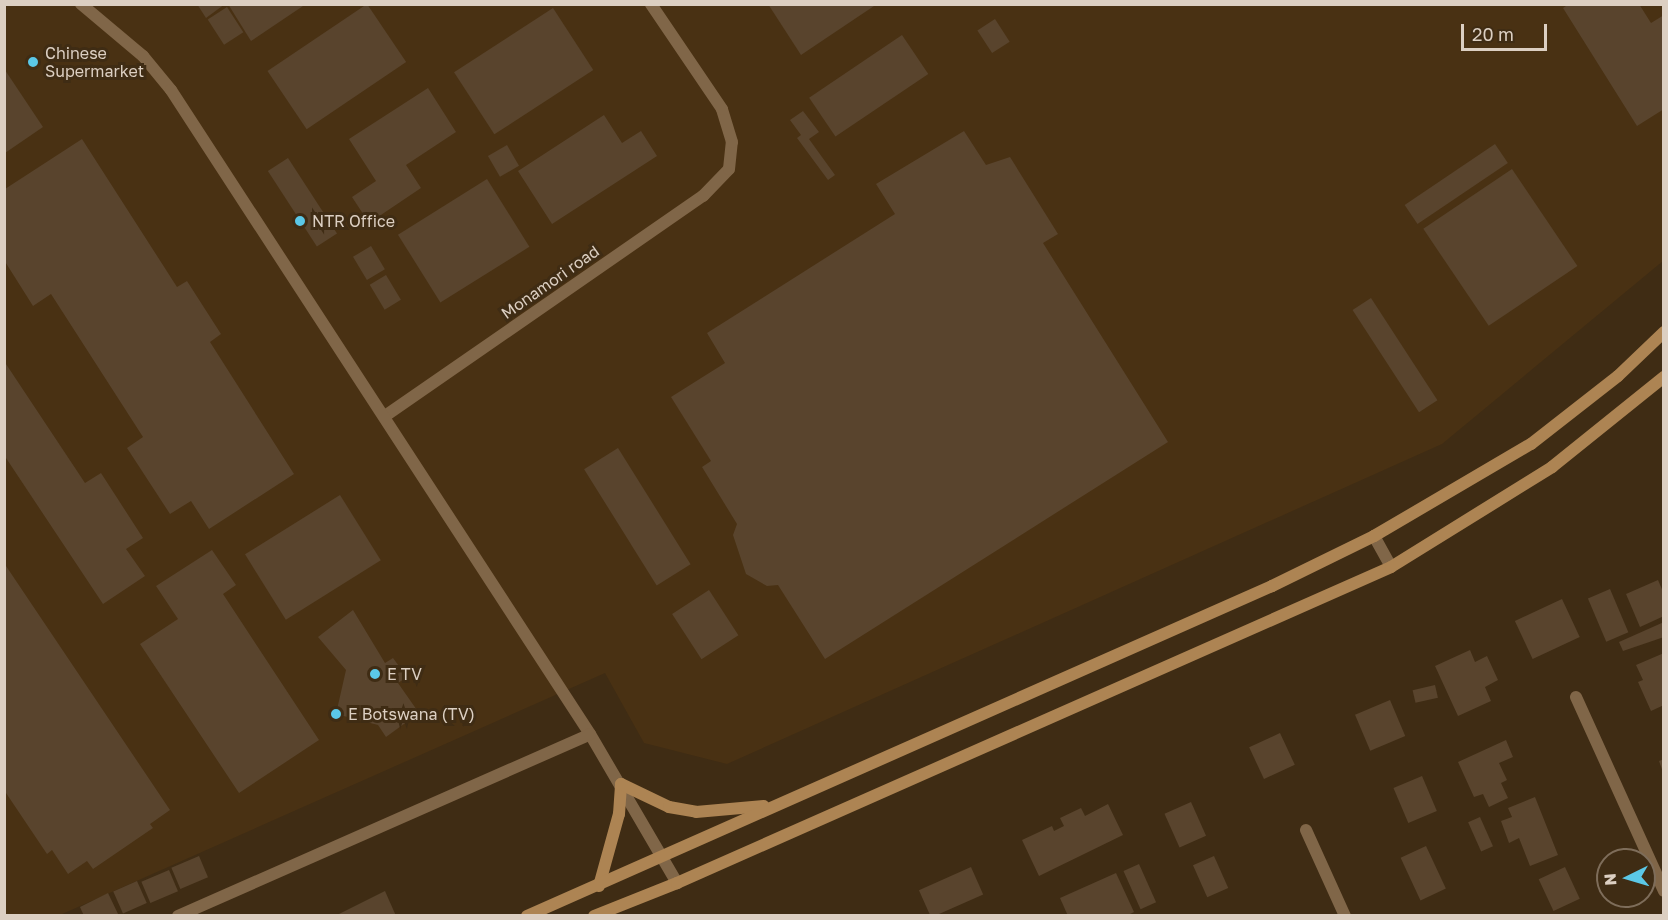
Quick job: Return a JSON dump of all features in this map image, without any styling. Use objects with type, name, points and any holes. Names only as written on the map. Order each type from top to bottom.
[{"type":"main road","points":[[527,915],[599,886],[774,805],[1272,586],[1374,536],[1531,444],[1618,376],[1664,332]]},
{"type":"main road","points":[[594,915],[677,883],[1391,567],[1551,467],[1664,377]]},
{"type":"main road","points":[[599,886],[619,814],[621,784],[669,807],[696,812],[774,805]]},
{"type":"street","points":[[81,4],[143,56],[171,90],[590,734],[677,883]]},
{"type":"street","name":"Monamori road","points":[[385,416],[703,196],[729,169],[732,142],[722,109],[651,4]]},
{"type":"street","points":[[1374,536],[1391,567]]},
{"type":"street","points":[[1576,697],[1664,891]]},
{"type":"street","points":[[178,915],[590,734]]},
{"type":"street","points":[[1306,830],[1345,915]]},
{"type":"shaded area","points":[[5,5],[1663,5],[1663,261],[1442,444],[727,764],[644,743],[605,673],[60,915],[5,916]]},
{"type":"building","points":[[197,4],[225,4],[206,18]]},
{"type":"building","points":[[228,4],[306,4],[251,41]]},
{"type":"building","points":[[367,4],[406,62],[307,129],[268,71]]},
{"type":"building","points":[[768,4],[877,4],[801,55]]},
{"type":"building","points":[[1569,4],[1639,4],[1651,23],[1664,15],[1664,109],[1637,126],[1563,8]]},
{"type":"building","points":[[227,7],[243,32],[224,45],[208,20]]},
{"type":"building","points":[[553,8],[593,70],[494,134],[454,72]]},
{"type":"building","points":[[995,19],[1010,42],[992,53],[977,30]]},
{"type":"building","points":[[902,35],[928,74],[835,137],[809,98]]},
{"type":"building","points":[[5,70],[43,127],[5,153]]},
{"type":"building","points":[[428,88],[456,132],[406,165],[421,188],[369,223],[352,197],[376,181],[349,139]]},
{"type":"building","points":[[803,111],[819,132],[809,139],[835,175],[828,180],[797,138],[801,135],[790,120]]},
{"type":"building","points":[[604,115],[622,143],[641,131],[657,156],[552,224],[518,171]]},
{"type":"building","points":[[964,131],[986,165],[1010,157],[1058,234],[1043,243],[1168,442],[825,659],[778,585],[767,586],[746,574],[733,535],[737,524],[702,467],[711,461],[671,397],[725,363],[707,333],[895,214],[876,184]]},
{"type":"building","points":[[82,139],[177,287],[187,281],[221,334],[210,342],[294,474],[209,529],[191,501],[170,514],[127,448],[143,437],[51,294],[33,306],[4,260],[5,189]]},
{"type":"building","points":[[1495,144],[1508,163],[1417,224],[1405,205]]},
{"type":"building","points":[[507,145],[519,166],[500,177],[488,156]]},
{"type":"building","points":[[288,158],[337,233],[317,247],[268,171]]},
{"type":"building","points":[[1512,169],[1577,266],[1489,326],[1423,229]]},
{"type":"building","points":[[487,179],[529,247],[440,302],[398,235]]},
{"type":"building","points":[[371,246],[385,269],[367,280],[353,257]]},
{"type":"building","points":[[386,275],[401,300],[385,310],[370,285]]},
{"type":"building","points":[[1371,298],[1437,400],[1419,412],[1353,310]]},
{"type":"building","points":[[4,361],[85,483],[101,473],[143,538],[126,549],[145,576],[103,604],[4,455]]},
{"type":"building","points":[[618,448],[691,564],[657,585],[584,469]]},
{"type":"building","points":[[340,495],[381,560],[286,620],[245,554]]},
{"type":"building","points":[[212,550],[236,585],[223,594],[319,740],[239,793],[140,644],[178,619],[156,586]]},
{"type":"building","points":[[4,563],[170,810],[150,824],[153,828],[93,869],[87,861],[68,874],[52,850],[47,854],[4,790]]},
{"type":"building","points":[[1658,580],[1664,594],[1664,616],[1640,627],[1626,594]]},
{"type":"building","points":[[1610,589],[1628,632],[1606,642],[1588,598]]},
{"type":"building","points":[[709,590],[738,635],[702,659],[672,614]]},
{"type":"building","points":[[1562,599],[1580,637],[1533,659],[1515,621]]},
{"type":"building","name":"E TV","points":[[353,610],[385,663],[393,658],[407,677],[398,683],[419,713],[386,737],[378,725],[336,714],[346,670],[318,637]]},
{"type":"building","points":[[1664,622],[1664,637],[1623,651],[1619,642]]},
{"type":"building","points":[[1470,650],[1475,662],[1487,656],[1498,680],[1485,687],[1491,701],[1458,716],[1435,666]]},
{"type":"building","points":[[1664,653],[1664,705],[1651,711],[1638,682],[1643,680],[1636,665]]},
{"type":"building","points":[[1435,685],[1438,698],[1416,703],[1413,690]]},
{"type":"building","points":[[1390,700],[1405,736],[1370,751],[1355,715]]},
{"type":"building","points":[[1280,733],[1295,765],[1264,779],[1249,747]]},
{"type":"building","points":[[1506,740],[1513,757],[1499,763],[1507,780],[1501,783],[1508,798],[1489,807],[1483,794],[1474,797],[1458,762]]},
{"type":"building","points":[[1664,759],[1664,772],[1663,772],[1659,761]]},
{"type":"building","points":[[1422,776],[1437,811],[1408,823],[1393,788]]},
{"type":"building","points":[[1535,797],[1558,855],[1530,866],[1519,838],[1509,843],[1501,821],[1512,817],[1508,808]]},
{"type":"building","points":[[1191,802],[1206,836],[1180,848],[1165,814]]},
{"type":"building","points":[[1108,804],[1123,835],[1039,876],[1022,840],[1052,826],[1054,831],[1064,826],[1060,818],[1081,808],[1085,816]]},
{"type":"building","points":[[1480,817],[1493,846],[1481,852],[1468,822]]},
{"type":"building","points":[[1426,846],[1446,889],[1420,900],[1401,858]]},
{"type":"building","points":[[199,856],[208,877],[180,889],[171,868]]},
{"type":"building","points":[[1214,856],[1228,888],[1207,897],[1193,865]]},
{"type":"building","points":[[1139,864],[1156,902],[1141,909],[1123,871]]},
{"type":"building","points":[[971,867],[983,894],[930,916],[919,890]]},
{"type":"building","points":[[1565,867],[1580,899],[1554,911],[1539,879]]},
{"type":"building","points":[[169,870],[178,891],[150,903],[141,882]]},
{"type":"building","points":[[1116,873],[1134,912],[1126,916],[1068,916],[1060,898]]},
{"type":"building","points":[[137,881],[147,903],[123,914],[113,892]]},
{"type":"building","points":[[385,891],[396,916],[335,916]]},
{"type":"building","points":[[108,893],[119,916],[84,916],[80,907]]},
{"type":"place","name":"Chinese Supermarket","points":[[33,62]]},
{"type":"place","name":"NTR Office","points":[[300,221]]},
{"type":"place","name":"E TV","points":[[375,674]]},
{"type":"place","name":"E Botswana (TV)","points":[[336,714]]}]
